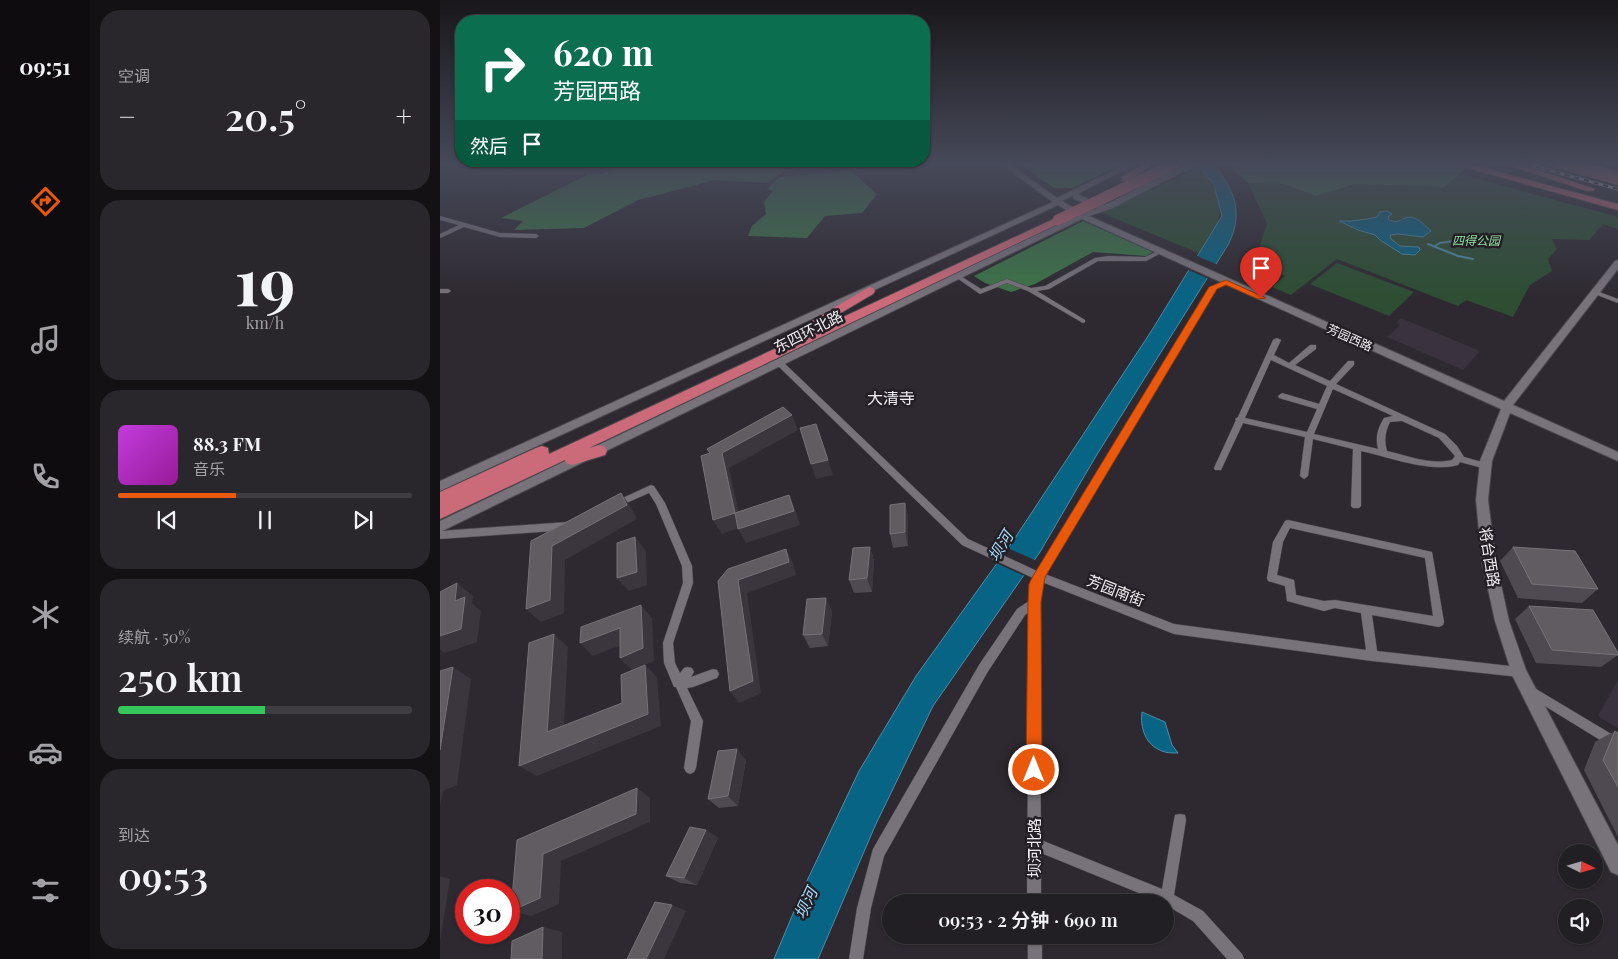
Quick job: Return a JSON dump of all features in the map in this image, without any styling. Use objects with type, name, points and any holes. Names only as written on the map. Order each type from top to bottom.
[{"type":"highway","name":"东四环北路","points":[[1053,218],[1070,209]]},
{"type":"highway","name":"东四环北路","points":[[440,499],[1074,209]]},
{"type":"highway","points":[[812,330],[869,291]]},
{"type":"highway","points":[[812,330],[890,307]]},
{"type":"highway","name":"东四环北路","points":[[440,512],[528,471],[812,330]]},
{"type":"highway","points":[[528,471],[599,451]]},
{"type":"street","name":"东四环北路","points":[[440,486],[869,291],[1043,209]]},
{"type":"street","points":[[1073,209],[1085,215]]},
{"type":"street","name":"东四环北路","points":[[440,527],[779,363],[890,307],[1085,215],[1102,209]]},
{"type":"street","name":"芳园西路","points":[[1085,215],[1160,252],[1185,261]]},
{"type":"street","name":"芳园西路","points":[[1085,215],[1224,280],[1508,404],[1618,449]]},
{"type":"street","points":[[440,218],[500,235],[536,236]]},
{"type":"street","points":[[440,236],[463,225]]},
{"type":"street","points":[[1030,290],[1047,288],[1097,259],[1146,259],[1160,252]]},
{"type":"street","name":"将台西路","points":[[1618,264],[1594,292],[1508,404],[1486,466],[1482,500],[1489,562],[1502,621],[1519,672],[1618,865]]},
{"type":"street","points":[[957,276],[980,292],[1007,281],[1030,290],[1083,322]]},
{"type":"street","name":"坝河北路","points":[[1034,894],[1034,602],[1036,574],[1214,287],[1224,280]]},
{"type":"street","points":[[440,291],[448,291]]},
{"type":"street","points":[[1594,292],[1618,301]]},
{"type":"street","points":[[1218,468],[1277,340]]},
{"type":"street","points":[[1290,366],[1313,347]]},
{"type":"street","points":[[1239,419],[1430,464],[1445,465],[1455,462],[1460,456],[1442,436],[1270,356]]},
{"type":"street","name":"芳园南街","points":[[779,363],[965,542],[983,552],[1174,628],[1372,656],[1519,672]]},
{"type":"street","points":[[1304,476],[1309,436],[1331,385],[1351,363]]},
{"type":"street","points":[[1282,396],[1322,408]]},
{"type":"street","name":"芳园西路","points":[[1508,404],[1618,457]]},
{"type":"street","points":[[1384,454],[1380,445],[1380,432],[1387,420],[1402,418]]},
{"type":"street","points":[[1356,506],[1358,448]]},
{"type":"street","points":[[1458,458],[1486,466]]},
{"type":"street","points":[[604,511],[651,488],[660,503],[687,567],[688,583],[668,643],[670,663],[697,721],[690,768]]},
{"type":"street","points":[[440,535],[558,527],[578,523]]},
{"type":"street","points":[[1288,524],[1429,554],[1438,622],[1366,610],[1335,604],[1324,606],[1291,598],[1290,583],[1272,578],[1278,542],[1288,524]]},
{"type":"street","points":[[856,959],[864,908],[878,854],[984,669],[1020,612],[1034,602]]},
{"type":"street","points":[[1366,610],[1372,656]]},
{"type":"street","points":[[678,683],[688,672]]},
{"type":"street","points":[[678,683],[693,682],[712,674]]},
{"type":"street","points":[[678,683],[690,690]]},
{"type":"street","points":[[1527,688],[1618,745]]},
{"type":"street","points":[[1168,894],[1180,820]]},
{"type":"street","points":[[1034,844],[1157,894]]},
{"type":"street","points":[[1174,902],[1198,916],[1237,959]]},
{"type":"street","points":[[1034,944],[1035,959]]},
{"type":"shaded area","points":[[1401,318],[1480,351],[1463,370],[1387,337],[1400,325],[1396,323]]},
{"type":"shaded area","points":[[1618,680],[1618,728],[1598,716]]},
{"type":"green space","points":[[519,209],[621,209],[584,228],[514,230],[523,221],[501,218]]},
{"type":"green space","points":[[765,209],[865,209],[862,213],[825,216],[807,238],[748,236],[752,226],[766,214]]},
{"type":"green space","points":[[1111,209],[1219,209],[1215,231],[1203,255],[1102,213]]},
{"type":"green space","name":"四得公园","points":[[1260,209],[1588,209],[1618,217],[1618,229],[1603,224],[1589,240],[1552,239],[1557,249],[1548,259],[1552,271],[1530,285],[1513,317],[1466,300],[1458,306],[1337,259],[1291,295],[1272,287],[1285,276],[1254,263],[1267,224]]},
{"type":"green space","points":[[1083,221],[1153,252],[1146,256],[1093,252],[1035,284],[1011,292],[985,283],[974,276]]},
{"type":"green space","points":[[1337,263],[1414,292],[1389,316],[1310,284]]},
{"type":"water","name":"坝河","points":[[1220,209],[1236,209],[1236,223],[1228,245],[1096,456],[1040,552],[933,706],[875,826],[818,959],[774,959],[805,885],[859,771],[916,676],[1013,541],[1152,330],[1222,216]]},
{"type":"water","points":[[1387,211],[1392,214],[1388,217],[1389,220],[1399,221],[1409,217],[1413,218],[1420,221],[1431,231],[1423,237],[1390,235],[1391,239],[1400,246],[1419,247],[1420,250],[1415,255],[1402,254],[1375,235],[1358,230],[1339,221],[1373,218],[1377,217],[1380,212]]},
{"type":"water","points":[[1142,712],[1165,722],[1172,745],[1178,753],[1164,752],[1151,744],[1143,729]]},
{"type":"pier","points":[[1195,255],[1218,265],[1209,279],[1186,269]]},
{"type":"pier","points":[[1005,547],[1037,561],[1027,577],[994,562]]},
{"type":"building","points":[[783,407],[792,415],[722,453],[735,513],[713,520],[701,456],[710,453],[707,449]]},
{"type":"building","points":[[816,424],[828,460],[811,464],[800,428]]},
{"type":"building","points":[[621,493],[627,505],[552,546],[550,600],[526,609],[531,541]]},
{"type":"building","points":[[789,495],[794,511],[738,529],[735,513]]},
{"type":"building","points":[[905,503],[905,532],[890,534],[890,505]]},
{"type":"building","points":[[635,537],[637,572],[617,578],[617,543]]},
{"type":"building","points":[[870,547],[867,578],[849,580],[853,548]]},
{"type":"building","points":[[1513,547],[1575,551],[1598,589],[1532,584]]},
{"type":"building","points":[[786,549],[789,562],[738,580],[753,681],[730,691],[718,581],[728,569]]},
{"type":"building","points":[[457,583],[455,601],[465,597],[461,629],[440,636],[440,592]]},
{"type":"building","points":[[826,598],[822,634],[803,635],[807,599]]},
{"type":"building","points":[[641,605],[643,648],[620,658],[620,628],[580,643],[581,627]]},
{"type":"building","points":[[1529,606],[1593,610],[1618,655],[1552,650]]},
{"type":"building","points":[[554,634],[547,732],[622,703],[621,675],[645,665],[648,714],[519,766],[529,643]]},
{"type":"building","points":[[453,667],[440,750],[440,671]]},
{"type":"building","points":[[1615,731],[1618,733],[1618,787],[1603,760]]},
{"type":"building","points":[[737,749],[728,796],[708,799],[718,751]]},
{"type":"building","points":[[637,788],[636,814],[543,854],[540,898],[520,907],[520,879],[514,879],[517,840]]},
{"type":"building","points":[[690,827],[706,830],[684,878],[666,876]]},
{"type":"building","points":[[655,902],[672,905],[646,959],[627,959]]},
{"type":"building","points":[[543,927],[542,959],[511,959],[512,944],[520,944],[520,937]]},
{"type":"waterway","points":[[1435,246],[1440,243],[1467,239]]},
{"type":"waterway","points":[[1428,244],[1458,256],[1473,259]]},
{"type":"district","name":"大清寺","points":[[891,397]]},
{"type":"route","points":[[1034,770],[1034,602],[1039,576],[1135,414],[1214,287],[1226,282],[1261,298]]}]
